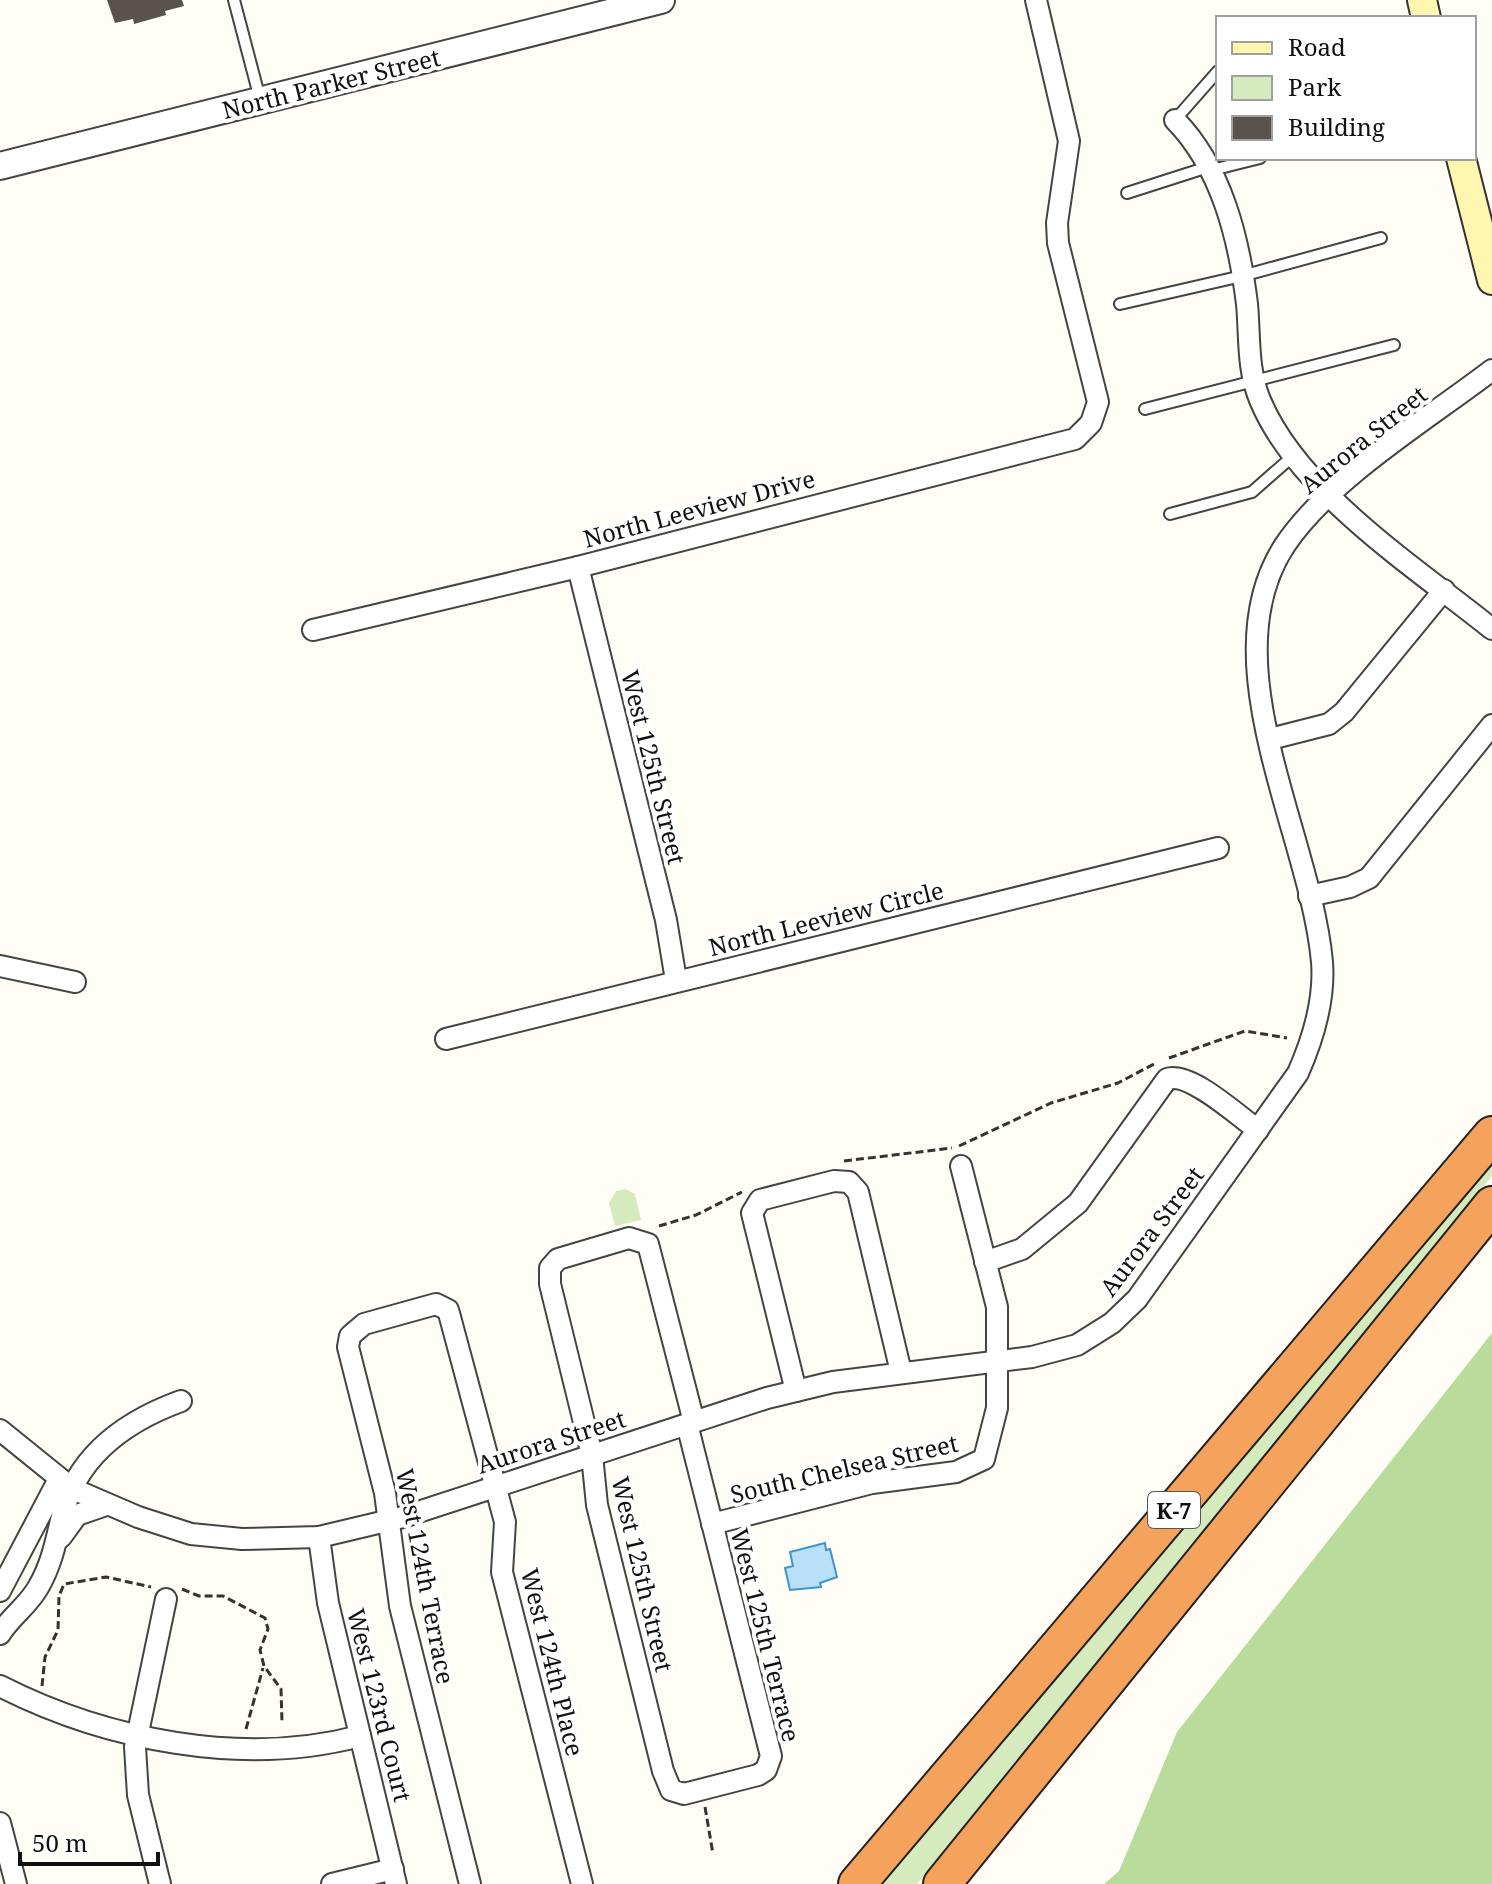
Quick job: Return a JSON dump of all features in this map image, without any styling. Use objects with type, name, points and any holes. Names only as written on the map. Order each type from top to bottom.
[{"type":"highway","name":"K-7","points":[[857,1884],[1492,1135]]},
{"type":"highway","name":"K-7","points":[[942,1884],[1492,1205]]},
{"type":"main road","points":[[1462,160],[1492,280]]},
{"type":"street","name":"North Parker Street","points":[[0,166],[661,0]]},
{"type":"street","name":"North Leeview Drive","points":[[313,630],[578,567],[1075,439],[1091,423],[1098,402],[1058,243],[1057,223],[1069,141],[1036,0]]},
{"type":"street","points":[[1175,120],[1192,137],[1211,168],[1225,205],[1242,276],[1254,380],[1273,427],[1293,456],[1329,497],[1492,629]]},
{"type":"street","name":"Aurora Street","points":[[0,1430],[66,1484],[106,1505],[191,1534],[242,1539],[319,1537],[389,1520],[796,1391],[901,1372],[994,1363],[1077,1345],[1112,1323],[1164,1266],[1298,1073],[1312,1042],[1322,963],[1309,896],[1256,681],[1260,614],[1267,586],[1284,546],[1329,497],[1492,370]]},
{"type":"street","name":"West 125th Street","points":[[578,567],[666,920],[676,980]]},
{"type":"street","points":[[1270,739],[1329,724],[1344,712],[1444,590]]},
{"type":"street","points":[[1309,896],[1350,887],[1369,878],[1492,725]]},
{"type":"street","name":"North Leeview Circle","points":[[446,1039],[1218,848]]},
{"type":"street","points":[[0,966],[75,982]]},
{"type":"street","points":[[985,1262],[1022,1249],[1078,1203],[1167,1079],[1181,1077],[1191,1082],[1258,1130]]},
{"type":"street","name":"South Chelsea Street","points":[[712,1524],[872,1483],[971,1468],[984,1459],[997,1408],[994,1363],[997,1307],[961,1166]]},
{"type":"street","points":[[796,1391],[752,1213],[760,1200],[843,1179],[853,1184],[901,1372]]},
{"type":"street","name":"West 125th Street","points":[[642,1241],[629,1238],[562,1258],[554,1262],[548,1275],[592,1455],[597,1505],[671,1790],[684,1794],[748,1779],[766,1770],[769,1764]]},
{"type":"street","name":"West 125th Terrace","points":[[642,1241],[651,1250],[712,1524],[767,1740],[769,1764]]},
{"type":"street","name":"West 124th Place","points":[[358,1328],[436,1304],[448,1310],[505,1522],[502,1572],[582,1884]]},
{"type":"street","name":"West 124th Terrace","points":[[358,1328],[350,1336],[348,1347],[389,1520],[400,1606],[470,1884]]},
{"type":"street","points":[[0,1591],[66,1484],[96,1452],[143,1415],[181,1401]]},
{"type":"street","points":[[0,1634],[39,1587],[58,1541],[66,1484]]},
{"type":"street","points":[[58,1541],[77,1515],[106,1505]]},
{"type":"street","name":"West 123rd Court","points":[[319,1537],[328,1603],[394,1876]]},
{"type":"street","points":[[160,1884],[138,1795],[135,1756],[166,1599]]},
{"type":"street","points":[[0,1686],[71,1716],[138,1734],[204,1746],[255,1749],[321,1746],[360,1736]]},
{"type":"street","points":[[0,1823],[16,1884]]},
{"type":"street","points":[[332,1884],[394,1876]]},
{"type":"lane","points":[[234,0],[260,101]]},
{"type":"lane","points":[[1175,120],[1216,73]]},
{"type":"lane","points":[[1127,193],[1211,168],[1250,160]]},
{"type":"lane","points":[[1120,304],[1242,276],[1381,238]]},
{"type":"lane","points":[[1145,409],[1394,345]]},
{"type":"lane","points":[[1170,514],[1252,492],[1293,456]]},
{"type":"path","points":[[1166,1059],[1245,1031],[1287,1038]]},
{"type":"path","points":[[832,1165],[954,1147],[1051,1103],[1118,1083],[1156,1063]]},
{"type":"path","points":[[659,1226],[696,1215],[747,1190]]},
{"type":"path","points":[[245,1737],[248,1713],[262,1682],[264,1666]]},
{"type":"path","points":[[704,1800],[713,1854]]},
{"type":"green space","points":[[1492,1166],[1492,1176],[917,1884],[875,1884]]},
{"type":"green space","points":[[626,1189],[635,1194],[641,1220],[615,1226],[609,1203],[616,1191]]},
{"type":"green space","points":[[1492,1333],[1492,1884],[1104,1884],[1119,1871],[1177,1732]]},
{"type":"water","points":[[825,1543],[826,1550],[830,1549],[837,1577],[820,1583],[821,1587],[790,1590],[785,1568],[793,1566],[790,1552]]},
{"type":"building","points":[[107,0],[182,0],[184,6],[134,24],[133,19],[115,23]]}]
